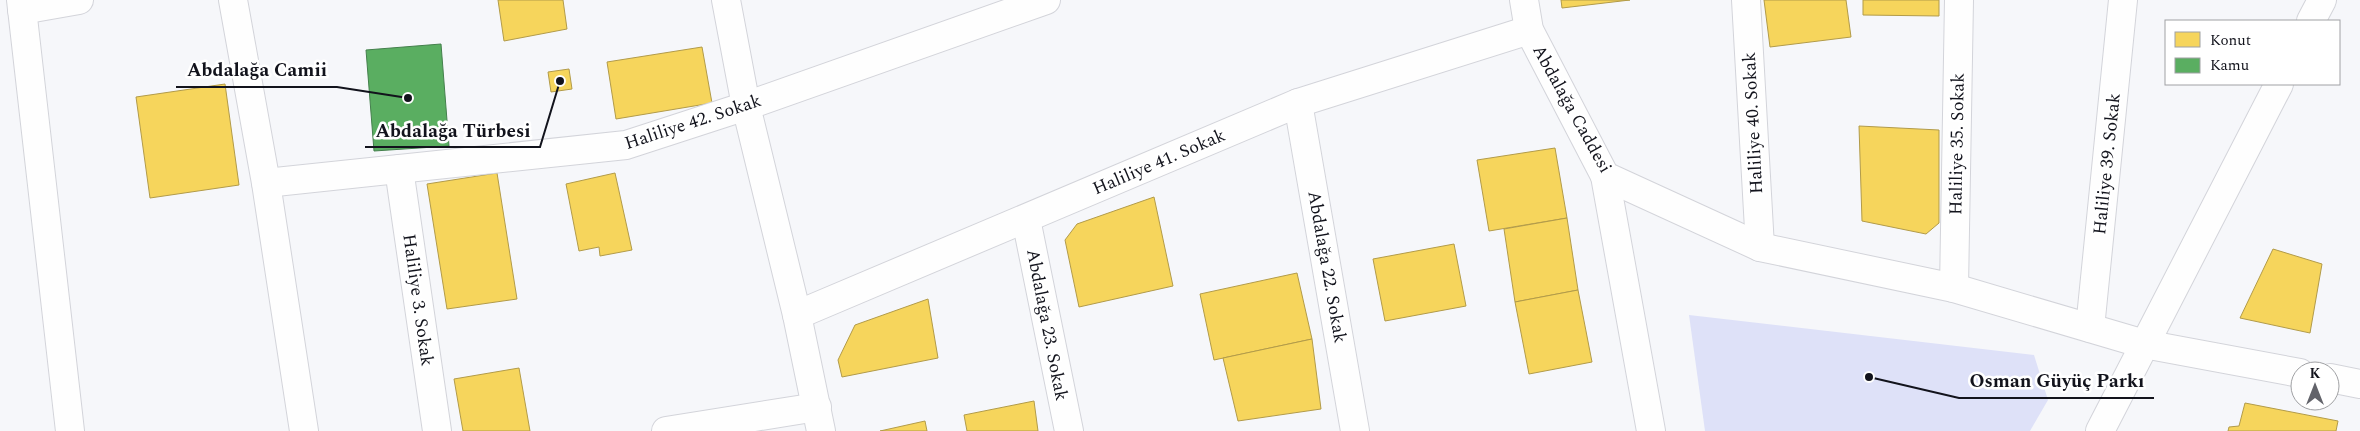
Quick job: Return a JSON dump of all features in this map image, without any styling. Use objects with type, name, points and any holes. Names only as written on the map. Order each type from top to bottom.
[{"type":"street","points":[[70,431],[21,5],[79,0]]},
{"type":"street","points":[[233,0],[266,183],[304,431]]},
{"type":"street","points":[[666,431],[819,419],[797,315],[746,106],[726,0]]},
{"type":"street","name":"Haliliye 42. Sokak","points":[[266,183],[626,145],[746,106],[1046,0]]},
{"type":"street","name":"Abdalağa Caddesi","points":[[1524,0],[1529,30],[1605,176],[1760,247],[1954,288],[2144,344],[2290,371]]},
{"type":"street","name":"Haliliye 40. Sokak","points":[[1746,0],[1760,247]]},
{"type":"street","name":"Haliliye 35. Sokak","points":[[1954,288],[1959,0]]},
{"type":"street","name":"Haliliye 39. Sokak","points":[[2090,328],[2123,0]]},
{"type":"street","points":[[2312,20],[2322,0]]},
{"type":"street","name":"Haliliye 41. Sokak","points":[[797,315],[1298,102],[1529,30]]},
{"type":"street","points":[[2100,431],[2278,85]]},
{"type":"street","name":"Abdalağa 22. Sokak","points":[[1298,102],[1355,431]]},
{"type":"street","name":"Haliliye 3. Sokak","points":[[399,169],[437,431]]},
{"type":"street","points":[[1605,176],[1651,431]]},
{"type":"street","name":"Abdalağa 23. Sokak","points":[[1026,219],[1069,431]]},
{"type":"street","points":[[2340,380],[2360,384]]},
{"type":"shaded area","points":[[1689,315],[2034,355],[2048,400],[2030,431],[1705,431]]},
{"type":"building: Konut","points":[[498,0],[563,0],[567,29],[504,41]]},
{"type":"building: Konut","points":[[1561,0],[1630,0],[1562,8]]},
{"type":"building: Konut","points":[[1764,0],[1846,0],[1851,37],[1770,47]]},
{"type":"building: Konut","points":[[1863,0],[1939,0],[1939,16],[1863,15]]},
{"type":"building: Konut","points":[[702,47],[712,103],[616,119],[607,62]]},
{"type":"building: Konut","points":[[569,69],[572,89],[551,92],[548,72]]},
{"type":"building: Konut","points":[[225,84],[239,185],[150,198],[136,97]]},
{"type":"building: Konut","points":[[1859,126],[1939,130],[1939,223],[1926,234],[1862,221]]},
{"type":"building: Konut","points":[[1555,148],[1567,218],[1489,231],[1477,160]]},
{"type":"building: Konut","points":[[497,173],[517,299],[447,309],[427,184]]},
{"type":"building: Konut","points":[[615,173],[632,250],[600,256],[599,247],[579,251],[566,184]]},
{"type":"building: Konut","points":[[1154,197],[1173,286],[1079,307],[1065,240],[1077,224]]},
{"type":"building: Konut","points":[[1567,218],[1578,290],[1515,302],[1504,229]]},
{"type":"building: Konut","points":[[1454,244],[1466,306],[1385,321],[1373,259]]},
{"type":"building: Konut","points":[[2273,249],[2322,264],[2310,333],[2240,318]]},
{"type":"building: Konut","points":[[1297,273],[1312,339],[1214,360],[1200,294]]},
{"type":"building: Konut","points":[[1578,290],[1592,362],[1529,374],[1515,302]]},
{"type":"building: Konut","points":[[928,299],[938,358],[842,377],[838,360],[855,325]]},
{"type":"building: Konut","points":[[1312,339],[1321,409],[1238,421],[1223,358]]},
{"type":"building: Konut","points":[[519,368],[530,431],[463,431],[454,379]]},
{"type":"building: Konut","points":[[1034,401],[1038,431],[967,431],[964,415]]},
{"type":"building: Konut","points":[[2245,403],[2338,421],[2336,431],[2228,431],[2229,427],[2239,426]]},
{"type":"building: Konut","points":[[925,421],[927,431],[880,431]]},
{"type":"building: Kamu","points":[[441,44],[449,146],[374,151],[366,50]]},
{"type":"place","name":"Abdalağa Türbesi","points":[[560,81]]},
{"type":"place","name":"Abdalağa Camii","points":[[408,98]]},
{"type":"place","name":"Osman Güyüç Parkı","points":[[1869,377]]}]
